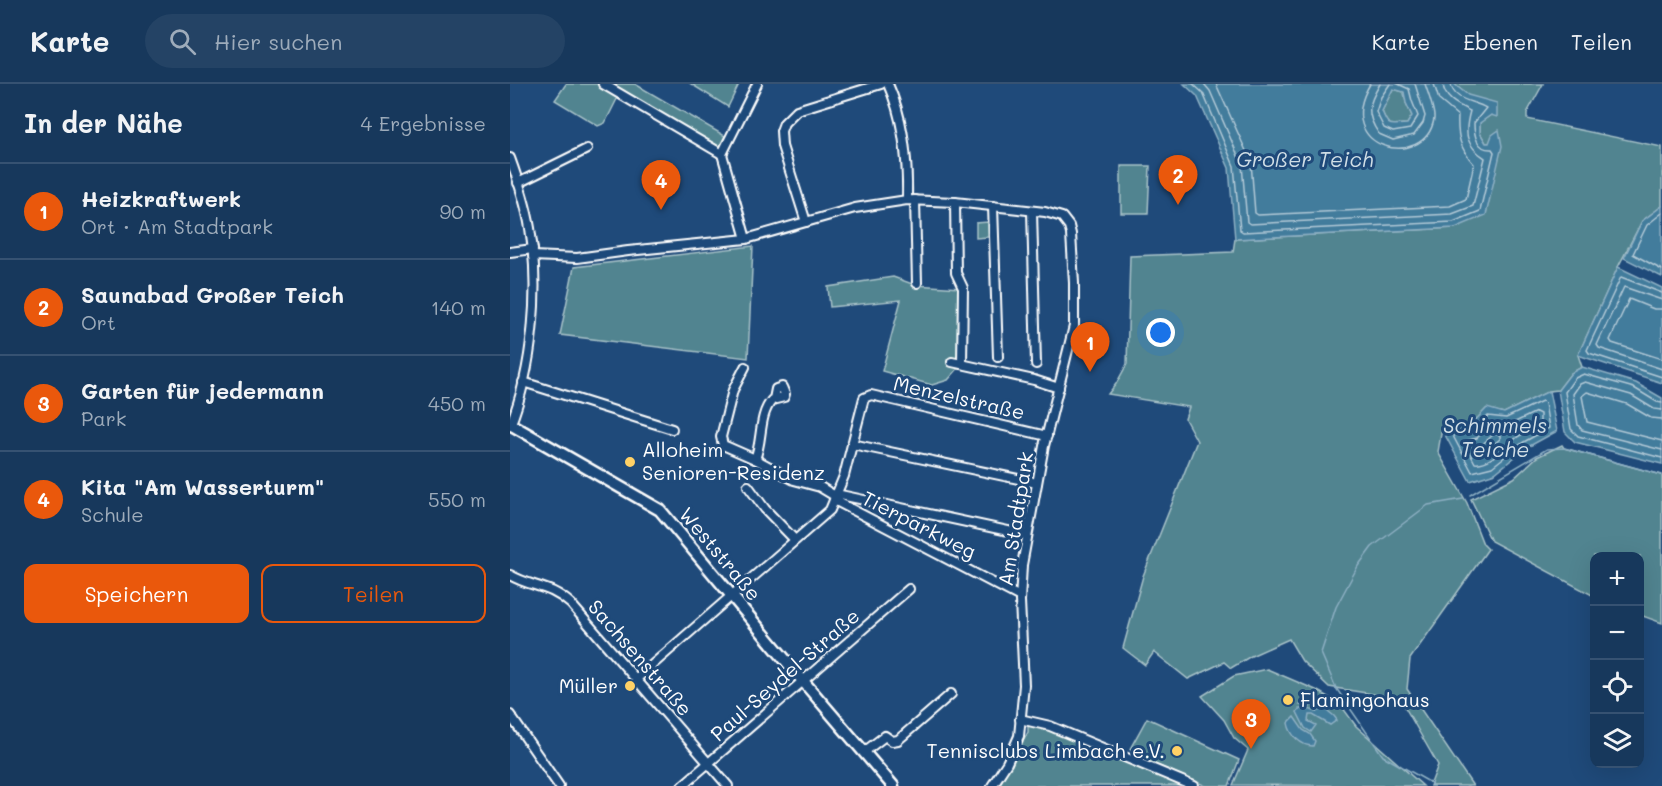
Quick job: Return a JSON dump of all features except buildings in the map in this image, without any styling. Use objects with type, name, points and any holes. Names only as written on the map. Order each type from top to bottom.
[{"type":"main road","name":"Weststraße","points":[[510,425],[660,510],[893,786]]},
{"type":"street","points":[[603,84],[722,154]]},
{"type":"street","points":[[746,239],[722,154],[757,84]]},
{"type":"street","points":[[806,222],[782,146],[781,131],[784,123],[797,110],[881,84]]},
{"type":"street","points":[[888,84],[895,101],[904,140],[917,283]]},
{"type":"street","points":[[519,183],[587,149]]},
{"type":"street","points":[[510,158],[530,225],[533,252],[531,351],[510,425]]},
{"type":"street","name":"Am Stadtpark","points":[[510,252],[533,252],[577,258],[628,250],[746,239],[855,208],[911,200],[993,206],[1056,214],[1062,217],[1069,226],[1071,234],[1074,326],[1047,436],[1022,565],[1020,597],[1024,685],[1018,736],[1007,763],[992,786]]},
{"type":"street","points":[[955,202],[957,273],[963,288],[962,364]]},
{"type":"street","points":[[993,206],[998,357]]},
{"type":"street","points":[[1032,211],[1036,364]]},
{"type":"street","points":[[952,362],[1034,380],[1059,388]]},
{"type":"street","points":[[745,367],[733,390],[721,437],[725,446],[794,480],[820,488],[835,496],[1027,535]]},
{"type":"street","points":[[523,382],[672,429]]},
{"type":"street","name":"Menzelstraße","points":[[852,444],[864,398],[871,395],[1047,436]]},
{"type":"street","points":[[755,459],[760,445],[764,413],[774,399]]},
{"type":"street","points":[[636,679],[830,510],[844,476],[852,444],[1037,483]]},
{"type":"street","points":[[748,486],[765,509],[795,540]]},
{"type":"street","name":"Tierparkweg","points":[[835,496],[1020,597]]},
{"type":"street","name":"Sachsenstraße","points":[[510,575],[524,582],[546,587],[563,596],[728,786]]},
{"type":"street","name":"Paul-Seydel-Straße","points":[[682,786],[909,589]]},
{"type":"street","points":[[864,752],[885,736],[892,741],[898,740],[951,694]]},
{"type":"street","points":[[510,715],[559,786]]},
{"type":"street","points":[[1020,719],[1050,726],[1194,786]]},
{"type":"green space","points":[[566,84],[635,84],[725,136],[719,147],[621,91],[605,123],[598,126],[555,100]]},
{"type":"green space","points":[[691,84],[739,84],[728,107]]},
{"type":"green space","points":[[1454,84],[1543,84],[1527,113],[1527,119],[1662,147],[1662,206],[1642,221],[1618,267],[1578,355],[1582,367],[1571,373],[1558,390],[1549,391],[1504,413],[1486,409],[1469,427],[1443,422],[1438,452],[1467,503],[1483,544],[1488,549],[1410,659],[1407,689],[1473,786],[1430,786],[1438,765],[1402,702],[1385,696],[1329,687],[1302,661],[1289,639],[1231,668],[1224,662],[1188,679],[1154,652],[1145,665],[1123,648],[1143,576],[1197,441],[1185,419],[1189,407],[1108,394],[1127,364],[1130,256],[1233,252],[1235,239],[1455,228],[1489,143],[1486,143],[1480,133],[1480,122],[1491,115]]},
{"type":"green space","points":[[1393,89],[1404,92],[1412,116],[1407,124],[1391,125],[1384,117],[1382,111]]},
{"type":"green space","points":[[1121,166],[1150,166],[1148,213],[1121,213]]},
{"type":"green space","points":[[988,222],[988,237],[976,238],[976,223]]},
{"type":"green space","points":[[753,246],[748,358],[560,335],[574,267]]},
{"type":"green space","points":[[893,277],[915,285],[960,288],[962,364],[948,380],[932,385],[882,371],[901,300],[830,307],[828,287]]},
{"type":"green space","points":[[1562,445],[1564,448],[1662,475],[1662,623],[1644,616],[1644,552],[1590,552],[1590,594],[1491,541],[1471,499],[1514,478],[1537,457]]},
{"type":"green space","points":[[1267,669],[1316,690],[1340,704],[1356,726],[1423,786],[1233,785],[1248,750],[1234,738],[1224,720],[1202,696],[1234,676]]},
{"type":"green space","name":"Tennisclubs Limbach e.V.","points":[[1147,718],[1239,760],[1229,786],[1206,786],[1143,759],[1144,755],[1130,749]]},
{"type":"green space","points":[[1028,725],[1050,730],[1185,786],[999,786],[1028,732]]},
{"type":"water","name":"Großer Teich","points":[[1184,84],[1454,84],[1468,95],[1497,103],[1497,117],[1491,115],[1480,123],[1480,133],[1486,143],[1489,143],[1492,135],[1499,130],[1502,146],[1486,215],[1455,228],[1235,239],[1229,168],[1197,96]],"holes":[[[1393,89],[1404,92],[1412,116],[1407,124],[1391,125],[1382,111]]]},
{"type":"water","points":[[1662,206],[1662,277],[1624,258],[1642,221]]},
{"type":"water","points":[[1618,267],[1662,288],[1662,383],[1578,355]]},
{"type":"water","name":"Schimmels Teiche","points":[[1582,367],[1636,383],[1662,398],[1662,464],[1575,442],[1565,432],[1558,390],[1571,373]]},
{"type":"water","name":"Schimmels Teiche","points":[[1549,391],[1557,431],[1526,448],[1495,473],[1470,481],[1444,433],[1443,421],[1469,427],[1487,408],[1504,413]]},
{"type":"water","points":[[1312,698],[1337,720],[1330,725],[1309,715],[1308,721],[1316,725],[1311,732],[1305,728],[1297,712],[1299,709],[1319,711],[1320,709],[1313,704],[1310,707],[1300,705]]},
{"type":"water","points":[[1294,717],[1315,741],[1313,746],[1300,742],[1291,732],[1288,723]]},
{"type":"waterway","points":[[1470,495],[1547,449],[1564,448],[1662,475]]},
{"type":"waterway","points":[[1432,786],[1431,783],[1383,756],[1336,688],[1321,653],[1336,607],[1358,566],[1372,547],[1428,505],[1463,499]]},
{"type":"place","name":"Saunabad Großer Teich","points":[[1178,205]]},
{"type":"place","name":"Kita \"Am Wasserturm\"","points":[[661,210]]},
{"type":"place","name":"Heizkraftwerk","points":[[1090,372]]},
{"type":"place","name":"Alloheim Senioren-Residenz","points":[[630,462]]},
{"type":"place","name":"Müller","points":[[630,686]]},
{"type":"place","name":"Flamingohaus","points":[[1288,700]]},
{"type":"place","name":"Garten für jedermann","points":[[1251,749]]},
{"type":"place","name":"Tennisclubs Limbach e.V.","points":[[1177,751]]}]
